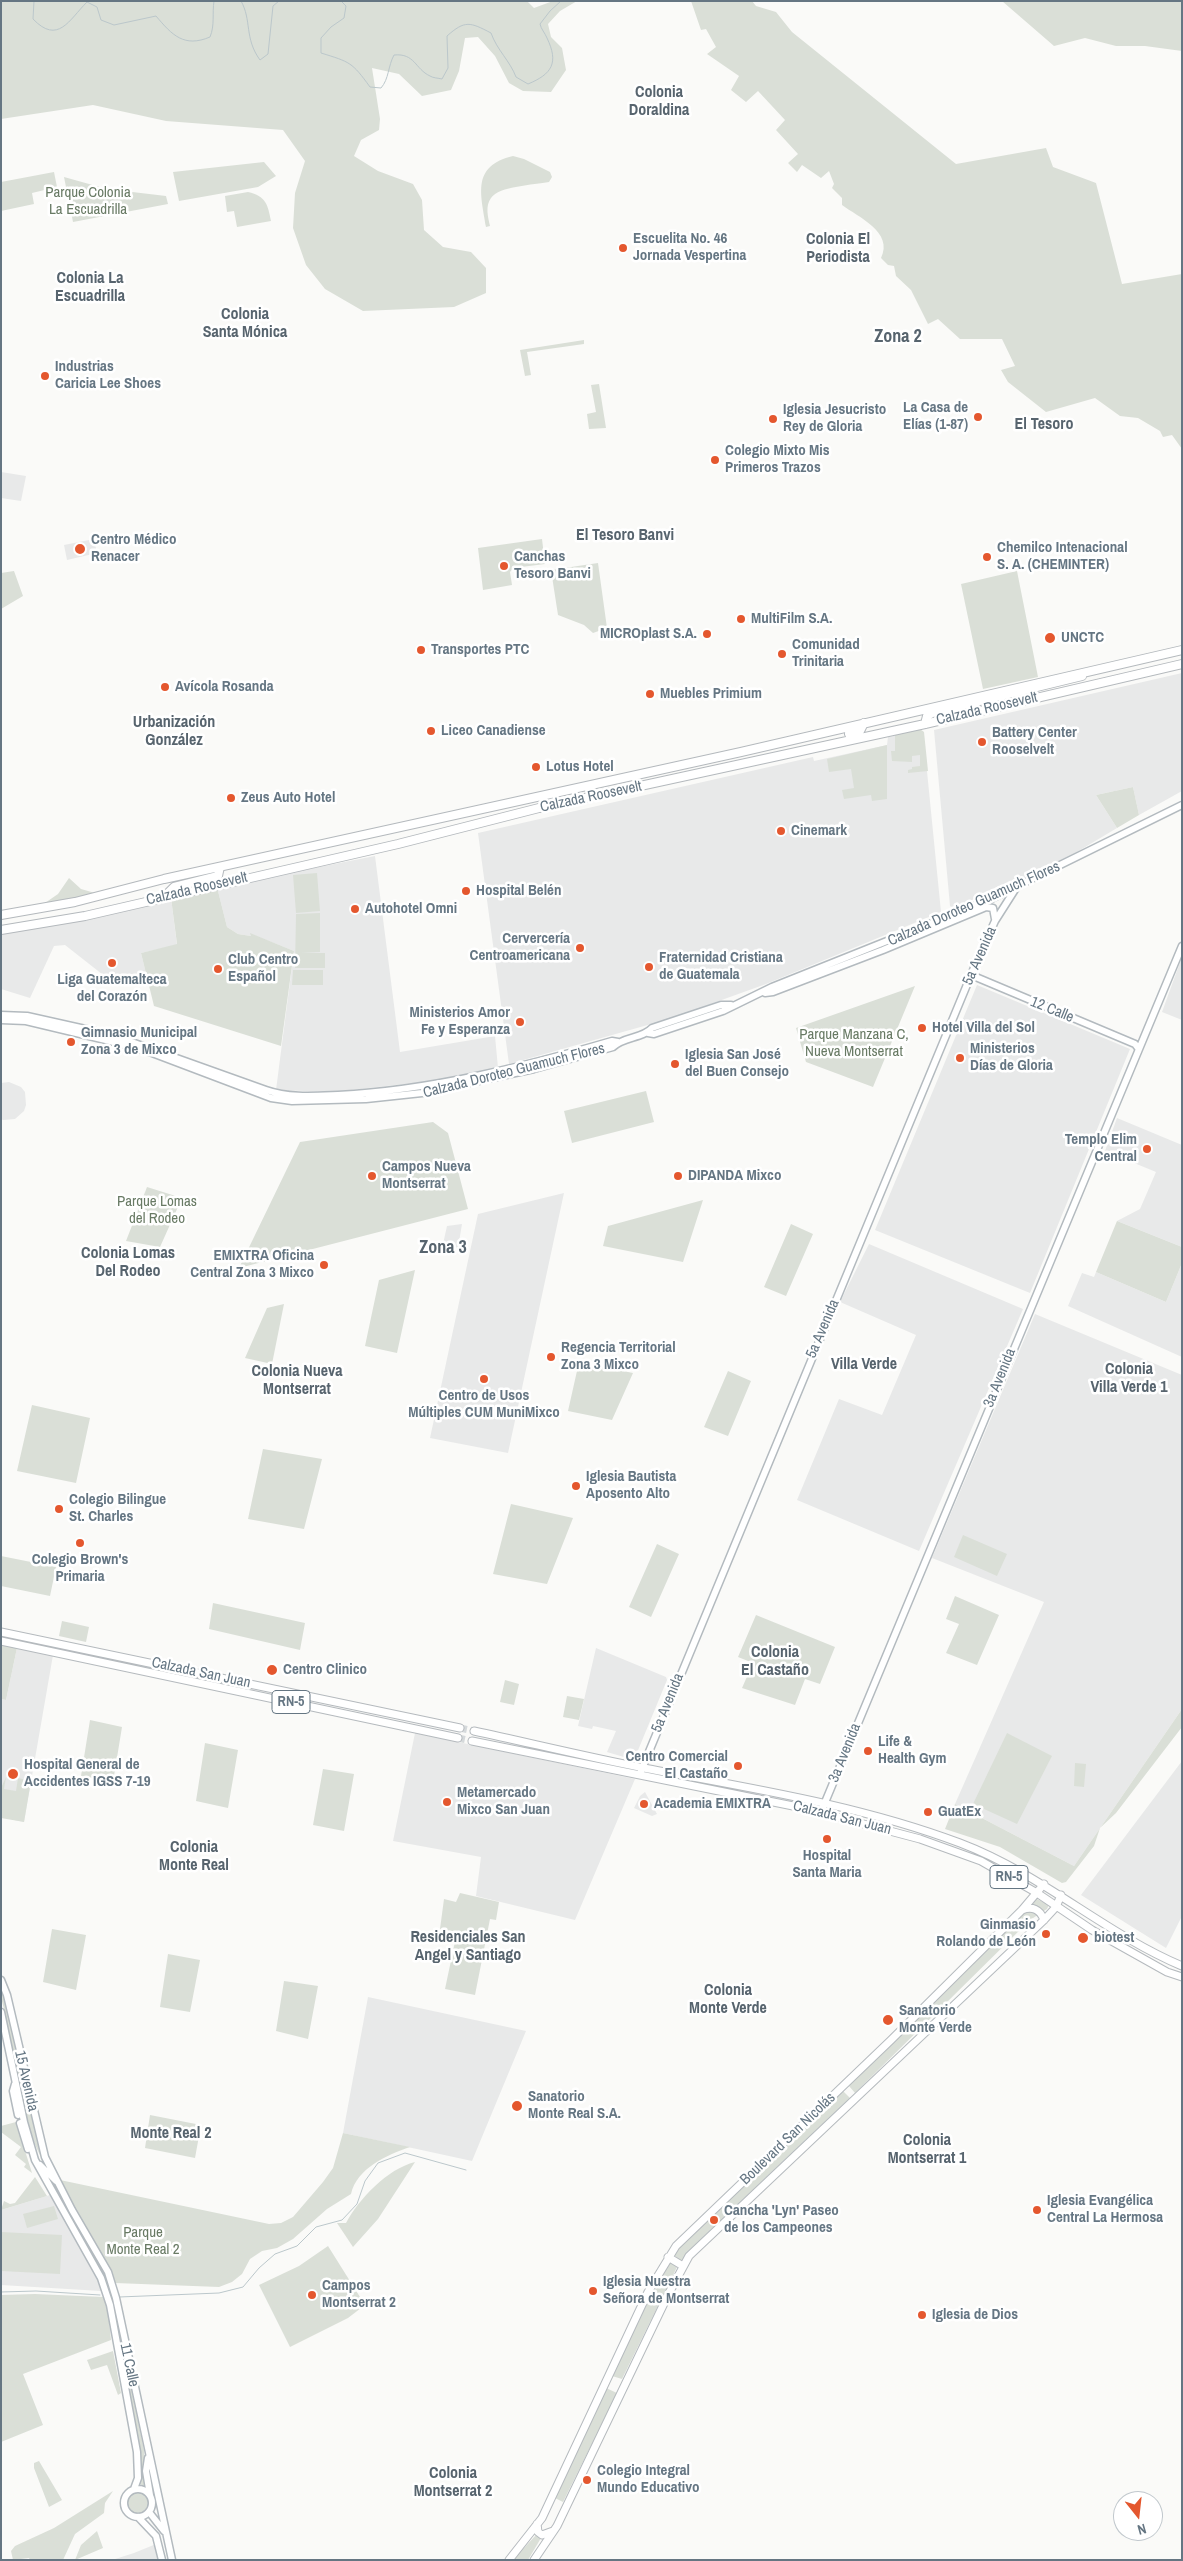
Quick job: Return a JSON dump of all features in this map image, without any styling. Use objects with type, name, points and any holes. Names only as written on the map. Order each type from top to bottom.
[{"type":"highway","name":"Calzada Roosevelt","points":[[1,915],[75,902],[220,867],[665,769],[1182,650]]},
{"type":"highway","name":"Calzada Roosevelt","points":[[1,930],[55,922],[398,844],[540,808],[824,744],[925,724],[1182,664]]},
{"type":"highway","points":[[925,724],[927,716],[934,712],[1068,682],[1098,669]]},
{"type":"highway","points":[[824,744],[836,737],[860,731],[864,723]]},
{"type":"highway","points":[[615,792],[614,787],[617,784],[653,776],[665,769]]},
{"type":"highway","points":[[540,808],[551,802],[604,790],[610,786],[611,780]]},
{"type":"highway","points":[[165,896],[174,887],[218,876],[220,867]]},
{"type":"main road","name":"Calzada Doroteo Guamuch Flores","points":[[762,994],[772,987],[1016,888],[1182,805]]},
{"type":"main road","name":"5a Avenida","points":[[641,1771],[971,976],[996,921],[1016,888]]},
{"type":"main road","name":"Calzada Doroteo Guamuch Flores","points":[[1,1020],[26,1021],[105,1039],[152,1053],[271,1098],[392,1097],[450,1089],[613,1047],[618,1042],[648,1033],[652,1028],[722,1005],[731,1005],[762,994],[774,992],[884,950],[986,907],[994,908],[996,921]]},
{"type":"main road","name":"3a Avenida","points":[[821,1812],[1138,1045],[1182,946]]},
{"type":"main road","name":"12 Calle","points":[[971,976],[1138,1045]]},
{"type":"main road","name":"Calzada Doroteo Guamuch Flores","points":[[1,1015],[27,1016],[112,1035],[276,1094],[313,1099]]},
{"type":"main road","name":"Calzada San Juan","points":[[1,1632],[460,1728]]},
{"type":"main road","name":"Calzada San Juan","points":[[1,1641],[72,1658],[97,1660],[136,1670],[458,1738]]},
{"type":"main road","points":[[97,1660],[122,1657]]},
{"type":"main road","name":"Calzada San Juan","points":[[474,1731],[890,1829],[960,1852],[981,1861],[1167,1972],[1182,1975]]},
{"type":"main road","name":"Calzada San Juan","points":[[472,1741],[824,1804],[901,1822],[988,1855],[1044,1884],[1108,1925],[1182,1966]]},
{"type":"main road","name":"Boulevard San Nicolás","points":[[509,2560],[537,2524],[648,2292],[668,2257],[686,2235],[729,2197],[891,2040],[1022,1910],[1044,1884]]},
{"type":"main road","name":"Boulevard San Nicolás","points":[[534,2560],[554,2530],[689,2256],[1044,1920],[1056,1907],[1061,1895]]},
{"type":"main road","points":[[1022,1910],[1027,1908],[1038,1910],[1044,1920]]},
{"type":"main road","name":"15 Avenida","points":[[1,1980],[7,1995],[41,2144],[57,2181]]},
{"type":"main road","name":"15 Avenida","points":[[1,2012],[15,2080],[35,2160]]},
{"type":"main road","points":[[15,2080],[13,2091],[18,2114]]},
{"type":"main road","points":[[20,2123],[24,2143],[35,2160],[57,2181]]},
{"type":"main road","name":"11 Calle","points":[[35,2160],[101,2278],[110,2305],[137,2452],[138,2478],[134,2489]]},
{"type":"main road","name":"11 Calle","points":[[57,2181],[108,2272],[116,2298],[172,2560]]},
{"type":"main road","points":[[668,2257],[683,2266]]},
{"type":"main road","points":[[138,2517],[149,2512],[152,2504],[146,2471],[148,2451]]},
{"type":"main road","points":[[150,2496],[143,2490],[134,2489],[125,2496],[124,2506],[130,2515],[138,2517],[156,2536],[162,2560]]},
{"type":"main road","points":[[149,2512],[166,2534]]},
{"type":"main road","points":[[537,2524],[538,2532],[542,2534],[554,2530]]},
{"type":"main road","points":[[526,2538],[538,2537],[541,2549]]},
{"type":"shaded area","points":[[1,472],[26,476],[21,501],[1,498]]},
{"type":"shaded area","name":"Centro Médico Renacer","points":[[94,539],[97,553],[67,560],[64,545]]},
{"type":"shaded area","points":[[1182,673],[1182,791],[1139,815],[1133,787],[1096,795],[1117,828],[1055,865],[953,908],[950,906],[934,730]]},
{"type":"shaded area","points":[[923,731],[941,912],[766,984],[669,1019],[509,1064],[478,833],[813,757],[814,761],[887,745],[888,737]]},
{"type":"shaded area","points":[[375,856],[400,1052],[495,1036],[498,1068],[441,1080],[333,1092],[276,1090],[294,951],[251,934],[251,936],[238,934],[227,927],[217,887]]},
{"type":"shaded area","points":[[171,898],[177,945],[141,953],[149,985],[122,986],[122,974],[107,978],[65,945],[54,946],[30,998],[1,989],[1,935]]},
{"type":"shaded area","points":[[1182,957],[1182,1020],[1162,1012]]},
{"type":"shaded area","points":[[977,985],[1130,1049],[1030,1293],[875,1230]]},
{"type":"shaded area","points":[[9,1082],[21,1087],[25,1092],[26,1105],[24,1111],[15,1119],[3,1120],[1,1119],[1,1083]]},
{"type":"shaded area","points":[[1117,1118],[1182,1145],[1182,1247],[1117,1221],[1140,1209],[1156,1172],[1105,1151]]},
{"type":"shaded area","points":[[564,1193],[508,1453],[430,1438],[478,1214]]},
{"type":"shaded area","points":[[462,1224],[458,1248],[443,1244],[447,1226]]},
{"type":"shaded area","points":[[869,1244],[1023,1309],[919,1551],[797,1500],[839,1399],[882,1415],[916,1335],[840,1302]]},
{"type":"shaded area","points":[[1182,1263],[1182,1357],[1068,1306],[1082,1273],[1094,1277],[1096,1272],[1166,1302]]},
{"type":"shaded area","points":[[1035,1314],[1182,1375],[1182,1709],[1074,1866],[955,1804],[1044,1602],[932,1558]]},
{"type":"shaded area","points":[[17,1648],[53,1655],[24,1822],[1,1817],[1,1699],[6,1700]]},
{"type":"shaded area","points":[[596,1648],[666,1677],[667,1680],[634,1760],[607,1752],[616,1731],[593,1726],[592,1729],[578,1726]]},
{"type":"shaded area","points":[[415,1733],[635,1779],[575,1920],[476,1896],[481,1857],[393,1841]]},
{"type":"shaded area","points":[[1182,1761],[1182,1916],[1166,1948],[1081,1895]]},
{"type":"shaded area","name":"Academia EMIXTRA","points":[[645,1792],[657,1814],[652,1816],[634,1808],[640,1796]]},
{"type":"shaded area","points":[[368,1997],[526,2031],[472,2161],[343,2133]]},
{"type":"shaded area","points":[[50,2195],[99,2278],[101,2291],[1,2285],[1,2210]]},
{"type":"shaded area","points":[[156,2544],[159,2560],[112,2560],[134,2553]]},
{"type":"green space","points":[[1,1],[527,1],[534,8],[553,1],[577,1],[560,11],[548,24],[551,37],[562,48],[566,70],[551,92],[523,91],[509,83],[495,56],[478,37],[465,38],[459,71],[451,90],[422,96],[399,74],[372,68],[380,119],[379,130],[361,140],[354,156],[378,171],[413,184],[422,200],[424,230],[443,247],[471,252],[486,268],[486,293],[454,307],[363,311],[325,289],[306,265],[293,228],[295,193],[305,161],[283,130],[166,121],[93,105],[1,119]]},
{"type":"green space","points":[[691,1],[752,1],[756,6],[776,12],[792,32],[956,164],[1046,148],[1053,167],[1096,183],[1122,284],[1182,274],[1182,449],[1172,435],[1163,437],[1160,431],[1138,418],[1120,416],[1095,398],[1046,412],[1008,382],[1001,370],[1015,366],[1002,339],[960,339],[938,319],[928,324],[911,290],[896,276],[894,266],[888,265],[881,258],[884,249],[883,240],[879,233],[865,220],[842,205],[842,198],[832,188],[834,184],[829,171],[821,178],[802,165],[797,172],[788,163],[798,154],[776,130],[785,120],[758,91],[746,102],[731,90],[739,76],[707,54],[716,47],[706,29],[701,30]]},
{"type":"green space","points":[[1002,1],[1182,1],[1182,51],[1145,46],[1116,46],[1085,38],[1054,46]]},
{"type":"green space","points":[[513,156],[524,159],[550,172],[552,177],[549,182],[509,188],[495,194],[488,204],[490,226],[486,227],[481,193],[485,174],[490,167]]},
{"type":"green space","points":[[264,162],[276,176],[258,187],[179,201],[173,172]]},
{"type":"green space","name":"Parque Colonia La Escuadrilla","points":[[54,172],[57,187],[32,193],[34,204],[1,211],[1,182]]},
{"type":"green space","name":"Parque Colonia La Escuadrilla","points":[[64,177],[107,189],[166,196],[168,204],[73,222]]},
{"type":"green space","points":[[248,192],[259,196],[265,202],[271,221],[237,227],[234,211],[227,212],[225,196]]},
{"type":"green space","points":[[584,340],[584,344],[527,352],[531,375],[525,376],[520,350]]},
{"type":"green space","points":[[599,384],[606,428],[589,429],[587,414],[596,412],[591,385]]},
{"type":"green space","name":"Canchas Tesoro Banvi","points":[[542,539],[545,564],[513,568],[510,572],[512,585],[483,590],[478,548]]},
{"type":"green space","points":[[598,563],[607,628],[593,633],[584,625],[558,615],[551,570]]},
{"type":"green space","points":[[14,571],[23,596],[1,609],[1,573]]},
{"type":"green space","points":[[1017,571],[1038,677],[983,689],[961,584]]},
{"type":"green space","points":[[920,729],[924,732],[928,771],[908,773],[908,770],[912,769],[912,767],[920,766],[920,755],[912,756],[912,762],[892,761],[891,751],[895,751],[895,734]]},
{"type":"green space","points":[[887,745],[887,799],[872,801],[871,795],[844,799],[842,790],[854,788],[851,769],[829,772],[827,759]]},
{"type":"green space","points":[[1133,787],[1139,815],[1117,828],[1096,795]]},
{"type":"green space","points":[[317,873],[320,911],[296,913],[293,875]]},
{"type":"green space","points":[[69,878],[81,889],[95,893],[42,905],[58,894]]},
{"type":"green space","name":"Club Centro Español","points":[[217,887],[227,927],[238,934],[251,936],[250,933],[294,951],[281,1046],[154,1006],[141,953],[177,944],[171,898]]},
{"type":"green space","points":[[320,913],[320,952],[301,953],[325,953],[325,968],[295,968],[296,914]]},
{"type":"green space","points":[[293,970],[323,970],[323,985],[292,985]]},
{"type":"green space","name":"Parque Manzana C, Nueva Montserrat","points":[[915,986],[873,1087],[806,1062],[796,1028]]},
{"type":"green space","points":[[646,1091],[654,1122],[572,1143],[564,1111]]},
{"type":"green space","name":"Campos Nueva Montserrat","points":[[433,1122],[448,1133],[468,1209],[239,1268],[300,1142]]},
{"type":"green space","name":"Parque Lomas del Rodeo","points":[[147,1187],[182,1198],[160,1247],[126,1241]]},
{"type":"green space","points":[[703,1200],[683,1262],[603,1246],[608,1226]]},
{"type":"green space","points":[[1117,1221],[1182,1247],[1182,1263],[1166,1302],[1096,1272]]},
{"type":"green space","points":[[791,1224],[813,1234],[786,1296],[764,1287]]},
{"type":"green space","points":[[415,1270],[397,1353],[365,1346],[379,1280]]},
{"type":"green space","points":[[284,1304],[272,1364],[245,1358],[267,1308]]},
{"type":"green space","points":[[579,1362],[633,1373],[612,1420],[568,1411]]},
{"type":"green space","points":[[728,1371],[751,1381],[728,1436],[704,1427]]},
{"type":"green space","points":[[32,1405],[90,1418],[76,1483],[17,1471]]},
{"type":"green space","points":[[263,1449],[322,1459],[304,1529],[248,1519]]},
{"type":"green space","points":[[511,1504],[573,1518],[547,1584],[493,1574]]},
{"type":"green space","points":[[963,1535],[1007,1554],[997,1576],[954,1557]]},
{"type":"green space","points":[[657,1544],[679,1554],[651,1617],[629,1607]]},
{"type":"green space","points":[[1,1556],[56,1567],[50,1596],[1,1586]]},
{"type":"green space","points":[[955,1596],[999,1615],[977,1665],[946,1653],[959,1624],[946,1619]]},
{"type":"green space","points":[[213,1603],[305,1623],[300,1650],[209,1629]]},
{"type":"green space","points":[[756,1615],[835,1647],[820,1684],[805,1679],[795,1705],[742,1688],[753,1663],[738,1657]]},
{"type":"green space","points":[[62,1621],[89,1627],[86,1642],[59,1636]]},
{"type":"green space","points":[[1,1644],[17,1648],[6,1700],[1,1699]]},
{"type":"green space","points":[[505,1680],[519,1684],[514,1705],[500,1702]]},
{"type":"green space","points":[[567,1696],[584,1699],[579,1720],[563,1717]]},
{"type":"green space","points":[[1182,1709],[1182,1727],[1116,1813],[1100,1828]]},
{"type":"green space","points":[[90,1720],[122,1727],[113,1782],[81,1776]]},
{"type":"green space","points":[[1007,1733],[1052,1756],[1017,1824],[973,1804]]},
{"type":"green space","points":[[205,1743],[238,1750],[228,1808],[196,1801]]},
{"type":"green space","points":[[1075,1763],[1086,1764],[1084,1787],[1074,1786]]},
{"type":"green space","points":[[323,1769],[354,1774],[344,1831],[313,1825]]},
{"type":"green space","points":[[6,1777],[4,1789],[16,1791],[18,1778],[31,1781],[24,1822],[1,1818],[1,1788]]},
{"type":"green space","points":[[955,1804],[1074,1866],[1100,1828],[1094,1846],[1066,1882],[1062,1883],[1000,1847],[945,1829]]},
{"type":"green space","points":[[460,1893],[499,1902],[496,1920],[490,1919],[475,1995],[445,1989],[457,1932],[440,1929],[444,1899],[456,1902]]},
{"type":"green space","points":[[1033,1897],[1049,1905],[1047,1909],[1030,1920],[855,2093],[849,2086]]},
{"type":"green space","points":[[52,1929],[86,1935],[76,1990],[43,1982]]},
{"type":"green space","points":[[168,1954],[200,1960],[190,2012],[160,2007]]},
{"type":"green space","points":[[284,1981],[318,1986],[308,2039],[276,2031]]},
{"type":"green space","points":[[1,1986],[50,2169],[40,2155],[25,2113],[1,1998]]},
{"type":"green space","points":[[842,2090],[850,2098],[702,2238],[682,2262],[674,2255],[684,2241]]},
{"type":"green space","points":[[150,2115],[201,2125],[195,2158],[145,2148]]},
{"type":"green space","points":[[16,2122],[32,2173],[24,2167],[26,2164],[15,2155],[21,2147],[1,2132],[1,2126]]},
{"type":"green space","name":"Parque Monte Real 2","points":[[343,2133],[410,2147],[374,2164],[360,2177],[354,2185],[351,2194],[327,2209],[293,2239],[277,2248],[262,2251],[250,2259],[242,2274],[232,2282],[219,2287],[115,2283],[73,2209],[60,2180],[269,2224],[281,2223],[293,2217],[333,2168]]},
{"type":"green space","points":[[415,2162],[378,2219],[353,2247],[337,2223],[346,2223],[358,2204],[384,2178],[394,2171]]},
{"type":"green space","points":[[35,2177],[47,2196],[1,2210],[4,2201],[10,2204],[15,2203]]},
{"type":"green space","points":[[54,2206],[58,2219],[27,2228],[23,2214]]},
{"type":"green space","points":[[1,2232],[62,2235],[60,2274],[1,2271]]},
{"type":"green space","name":"Campos Montserrat 2","points":[[328,2246],[365,2305],[348,2318],[290,2347],[259,2285],[299,2266]]},
{"type":"green space","points":[[669,2262],[677,2267],[622,2379],[612,2376],[643,2309]]},
{"type":"green space","points":[[35,2294],[104,2297],[108,2309],[111,2340],[23,2374],[43,2425],[1,2442],[1,2295]]},
{"type":"green space","points":[[115,2310],[144,2450],[146,2487],[140,2484],[134,2418]]},
{"type":"green space","points":[[113,2351],[121,2393],[118,2395],[107,2365],[91,2370],[87,2360]]},
{"type":"green space","points":[[606,2388],[617,2393],[563,2502],[555,2498]]},
{"type":"green space","points":[[39,2461],[62,2500],[49,2507],[34,2468],[34,2463]]},
{"type":"green space","points":[[113,2491],[105,2503],[104,2513],[75,2534],[63,2560],[30,2560],[29,2558],[13,2560],[11,2551],[15,2546],[54,2528]]},
{"type":"green space","points":[[138,2492],[146,2495],[149,2503],[146,2511],[138,2514],[130,2511],[127,2503],[130,2495]]},
{"type":"green space","points":[[97,2531],[103,2548],[75,2560],[81,2545]]},
{"type":"green space","points":[[536,2535],[541,2538],[528,2560],[513,2560]]},
{"type":"waterway","points":[[34,1],[33,19],[49,30],[63,27],[87,2],[97,7],[101,20],[114,25],[156,16],[173,34],[179,38],[193,41],[210,37],[214,1]]},
{"type":"waterway","points":[[241,1],[252,44],[260,60],[268,54],[273,6],[279,1]]},
{"type":"waterway","points":[[341,1],[346,6],[344,18],[331,27],[321,38],[321,53],[345,61],[359,72],[370,87],[381,88],[386,81],[394,55],[406,56],[425,73],[442,79],[448,68],[447,36],[459,27],[468,24],[491,33],[516,77],[528,84],[543,76],[551,67],[553,61],[551,47],[540,24],[561,1]]},
{"type":"waterway","points":[[119,2297],[219,2293],[243,2287],[259,2268],[275,2254],[297,2246],[316,2227],[342,2220],[357,2204],[365,2181],[378,2163],[405,2153],[466,2170]]},
{"type":"waterway","points":[[1,2292],[36,2291],[100,2295]]},
{"type":"tunnel","points":[[460,1728],[474,1731]]},
{"type":"tunnel","points":[[458,1738],[472,1741]]},
{"type":"place","name":"Escuelita No. 46 Jornada Vespertina","points":[[623,248]]},
{"type":"place","name":"Industrias Caricia Lee Shoes","points":[[45,376]]},
{"type":"place","name":"La Casa de Elías (1-87)","points":[[978,417]]},
{"type":"place","name":"Iglesia Jesucristo Rey de Gloria","points":[[773,419]]},
{"type":"place","name":"Colegio Mixto Mis Primeros Trazos","points":[[715,460]]},
{"type":"place","name":"Centro Médico Renacer","points":[[80,549]]},
{"type":"place","name":"Chemilco Intenacional S. A. (CHEMINTER)","points":[[987,557]]},
{"type":"place","name":"Canchas Tesoro Banvi","points":[[504,566]]},
{"type":"place","name":"MultiFilm S.A.","points":[[741,619]]},
{"type":"place","name":"MICROplast S.A.","points":[[707,634]]},
{"type":"place","name":"UNCTC","points":[[1050,638]]},
{"type":"place","name":"Transportes PTC","points":[[421,650]]},
{"type":"place","name":"Comunidad Trinitaria","points":[[782,654]]},
{"type":"place","name":"Avícola Rosanda","points":[[165,687]]},
{"type":"place","name":"Muebles Primium","points":[[650,694]]},
{"type":"place","name":"Liceo Canadiense","points":[[431,731]]},
{"type":"place","name":"Battery Center Rooselvelt","points":[[982,742]]},
{"type":"place","name":"Lotus Hotel","points":[[536,767]]},
{"type":"place","name":"Zeus Auto Hotel","points":[[231,798]]},
{"type":"place","name":"Cinemark","points":[[781,831]]},
{"type":"place","name":"Hospital Belén","points":[[466,891]]},
{"type":"place","name":"Autohotel Omni","points":[[355,909]]},
{"type":"place","name":"Cervercería Centroamericana","points":[[580,948]]},
{"type":"place","name":"Liga Guatemalteca del Corazón","points":[[112,963]]},
{"type":"place","name":"Fraternidad Cristiana de Guatemala","points":[[649,967]]},
{"type":"place","name":"Club Centro Español","points":[[218,969]]},
{"type":"place","name":"Ministerios Amor Fe y Esperanza","points":[[520,1022]]},
{"type":"place","name":"Hotel Villa del Sol","points":[[922,1028]]},
{"type":"place","name":"Gimnasio Municipal Zona 3 de Mixco","points":[[71,1042]]},
{"type":"place","name":"Ministerios Días de Gloria","points":[[960,1058]]},
{"type":"place","name":"Iglesia San José del Buen Consejo","points":[[675,1064]]},
{"type":"place","name":"Templo Elim Central","points":[[1147,1149]]},
{"type":"place","name":"Campos Nueva Montserrat","points":[[372,1176]]},
{"type":"place","name":"DIPANDA Mixco","points":[[678,1176]]},
{"type":"place","name":"EMIXTRA Oficina Central Zona 3 Mixco","points":[[324,1265]]},
{"type":"place","name":"Regencia Territorial Zona 3 Mixco","points":[[551,1357]]},
{"type":"place","name":"Centro de Usos Múltiples CUM MuniMixco","points":[[484,1379]]},
{"type":"place","name":"Iglesia Bautista Aposento Alto","points":[[576,1486]]},
{"type":"place","name":"Colegio Bilingue St. Charles","points":[[59,1509]]},
{"type":"place","name":"Colegio Brown's Primaria","points":[[80,1543]]},
{"type":"place","name":"Centro Clinico","points":[[272,1670]]},
{"type":"place","name":"Life & Health Gym","points":[[868,1751]]},
{"type":"place","name":"Centro Comercial El Castaño","points":[[738,1766]]},
{"type":"place","name":"Hospital General de Accidentes IGSS 7-19","points":[[13,1774]]},
{"type":"place","name":"Metamercado Mixco San Juan","points":[[447,1802]]},
{"type":"place","name":"Academia EMIXTRA","points":[[644,1804]]},
{"type":"place","name":"GuatEx","points":[[928,1812]]},
{"type":"place","name":"Hospital Santa Maria","points":[[827,1839]]},
{"type":"place","name":"Ginmasio Rolando de León","points":[[1046,1934]]},
{"type":"place","name":"biotest","points":[[1083,1938]]},
{"type":"place","name":"Sanatorio Monte Verde","points":[[888,2020]]},
{"type":"place","name":"Sanatorio Monte Real S.A.","points":[[517,2106]]},
{"type":"place","name":"Iglesia Evangélica Central La Hermosa","points":[[1037,2210]]},
{"type":"place","name":"Cancha 'Lyn' Paseo de los Campeones","points":[[714,2220]]},
{"type":"place","name":"Iglesia Nuestra Señora de Montserrat","points":[[593,2291]]},
{"type":"place","name":"Campos Montserrat 2","points":[[312,2295]]},
{"type":"place","name":"Iglesia de Dios","points":[[922,2315]]},
{"type":"place","name":"Colegio Integral Mundo Educativo","points":[[587,2480]]},
{"type":"district","name":"Colonia Doraldina","points":[[659,102]]},
{"type":"district","name":"Colonia El Periodista","points":[[838,249]]},
{"type":"district","name":"Colonia La Escuadrilla","points":[[90,288]]},
{"type":"district","name":"Colonia Santa Mónica","points":[[245,324]]},
{"type":"district","name":"Zona 2","points":[[898,337]]},
{"type":"district","name":"El Tesoro","points":[[1044,425]]},
{"type":"district","name":"El Tesoro Banvi","points":[[625,536]]},
{"type":"district","name":"Urbanización González","points":[[174,732]]},
{"type":"district","name":"Zona 3","points":[[443,1248]]},
{"type":"district","name":"Colonia Lomas Del Rodeo","points":[[128,1263]]},
{"type":"district","name":"Villa Verde","points":[[864,1365]]},
{"type":"district","name":"Colonia Villa Verde 1","points":[[1129,1379]]},
{"type":"district","name":"Colonia Nueva Montserrat","points":[[297,1381]]},
{"type":"district","name":"Colonia El Castaño","points":[[775,1662]]},
{"type":"district","name":"Colonia Monte Real","points":[[194,1857]]},
{"type":"district","name":"Residenciales San Angel y Santiago","points":[[468,1947]]},
{"type":"district","name":"Colonia Monte Verde","points":[[728,2000]]},
{"type":"district","name":"Monte Real 2","points":[[171,2134]]},
{"type":"district","name":"Colonia Montserrat 1","points":[[927,2150]]},
{"type":"district","name":"Colonia Montserrat 2","points":[[453,2483]]}]
